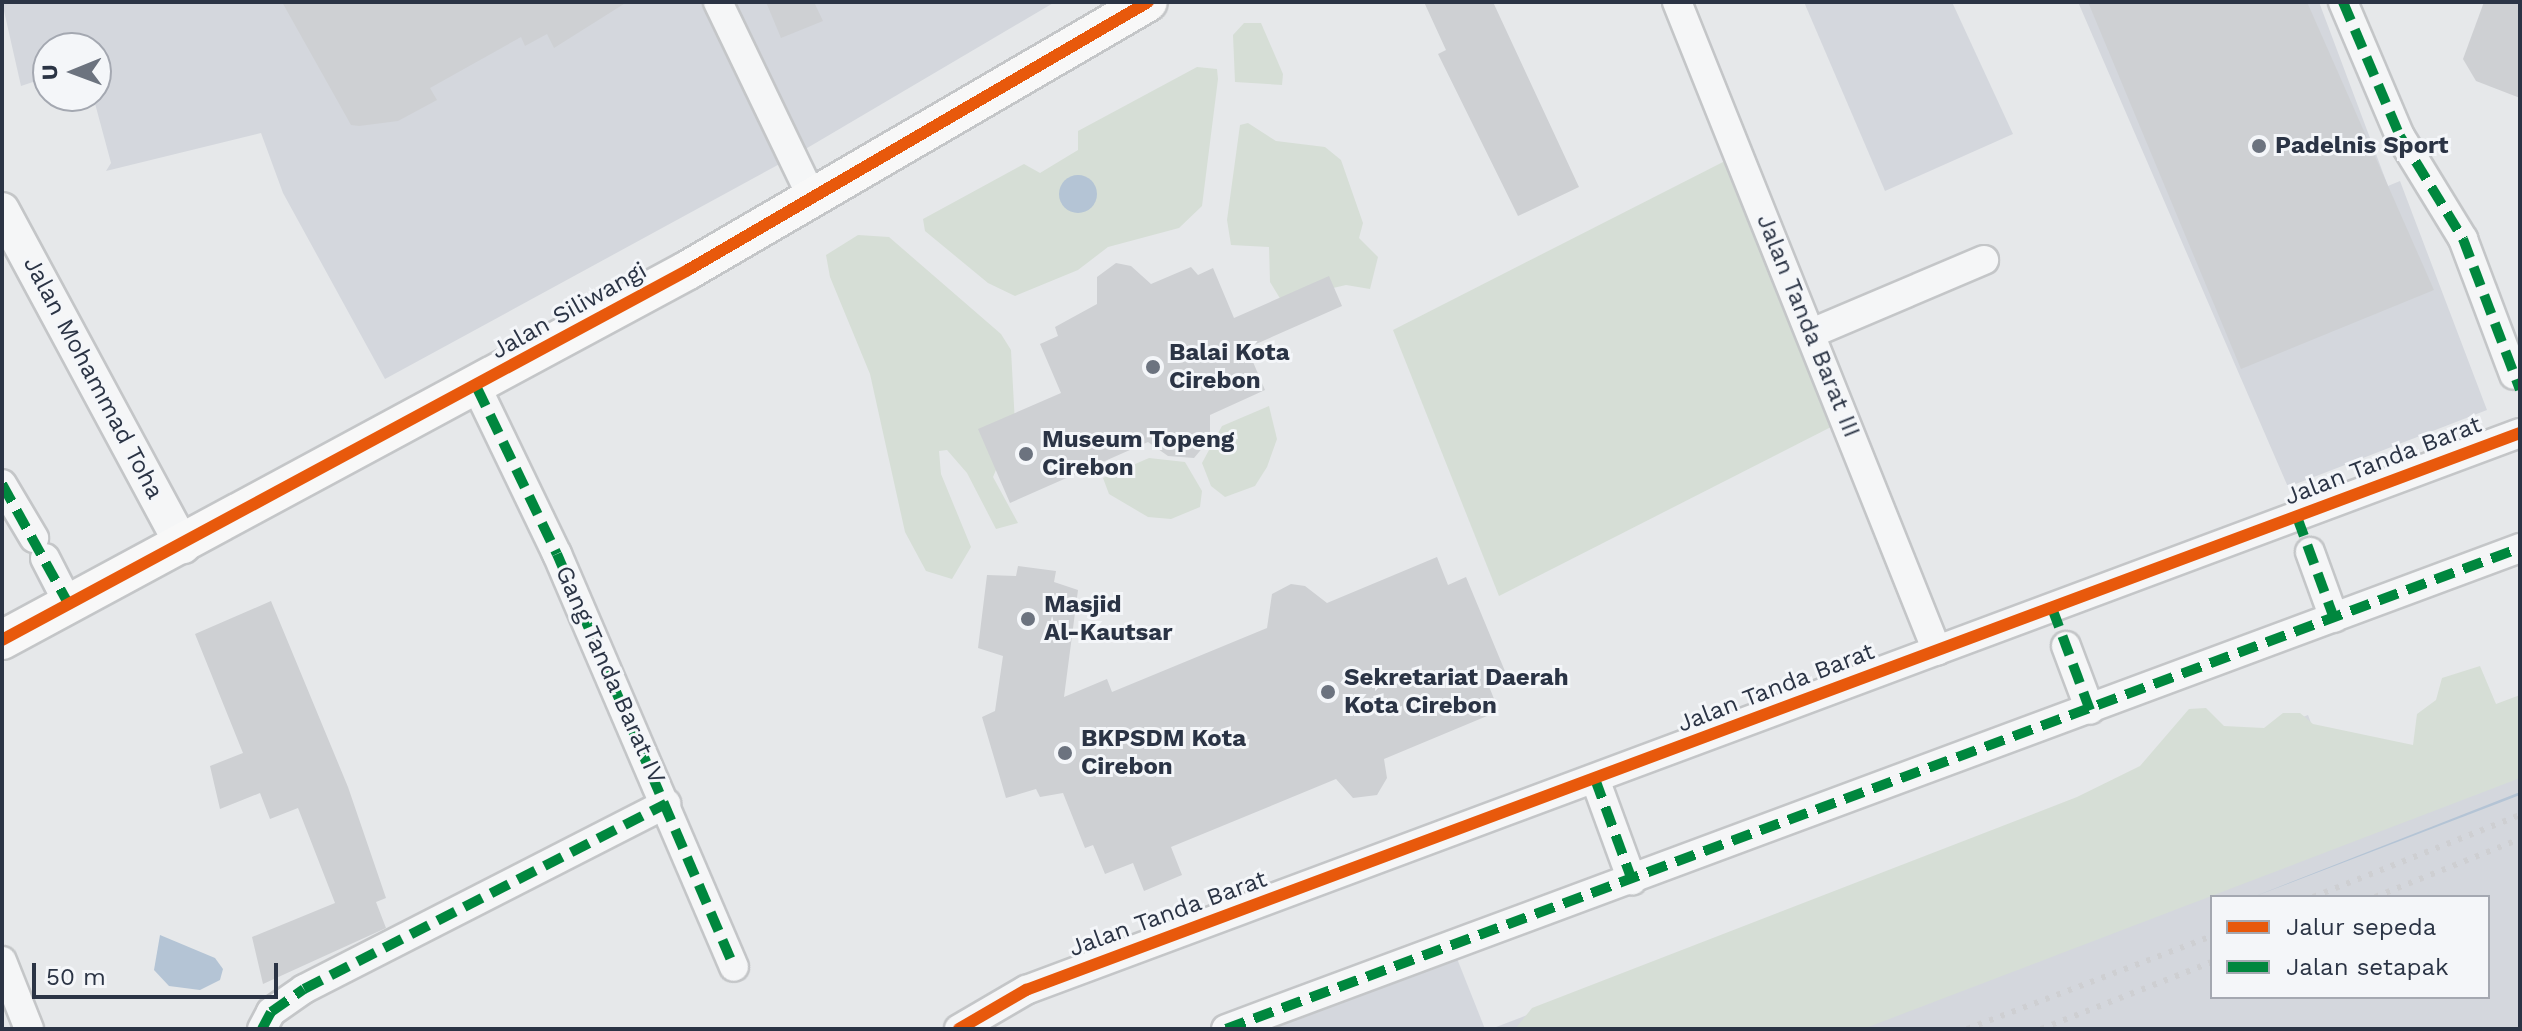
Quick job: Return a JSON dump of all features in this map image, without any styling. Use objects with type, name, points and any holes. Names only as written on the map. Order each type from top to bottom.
[{"type":"main road","name":"Jalan Siliwangi","points":[[2,640],[477,388],[813,199],[1148,2]]},
{"type":"street","points":[[718,2],[813,199]]},
{"type":"street","name":"Jalan Tanda Barat III","points":[[1677,2],[1937,651]]},
{"type":"street","points":[[2343,2],[2400,136],[2463,239],[2514,375]]},
{"type":"street","name":"Jalan Mohammad Toha","points":[[2,210],[183,546]]},
{"type":"street","points":[[1812,333],[1984,260]]},
{"type":"street","name":"Gang Tanda Barat IV","points":[[477,388],[666,804],[734,967]]},
{"type":"street","name":"Jalan Tanda Barat","points":[[969,1027],[1046,982],[1937,651],[2059,628],[2304,536],[2520,433]]},
{"type":"street","points":[[2,484],[69,605]]},
{"type":"street","points":[[2304,536],[2334,618]]},
{"type":"street","points":[[1226,1029],[2520,548]]},
{"type":"street","points":[[2059,628],[2090,710]]},
{"type":"street","points":[[1595,779],[1632,880]]},
{"type":"street","points":[[262,1029],[271,1012],[304,989],[666,804]]},
{"type":"street","points":[[2,961],[29,1029]]},
{"type":"shaded area","points":[[2,2],[710,2],[787,160],[385,379],[283,193],[261,133],[106,171],[111,163],[97,112],[112,112],[112,32],[32,32],[32,82],[21,86]]},
{"type":"shaded area","points":[[724,2],[1055,2],[797,154]]},
{"type":"shaded area","points":[[1804,2],[1952,2],[2013,134],[1885,191]]},
{"type":"shaded area","name":"Padelnis Sport","points":[[2078,2],[2319,2],[2388,186],[2400,181],[2487,410],[2288,487]]},
{"type":"shaded area","points":[[1244,23],[1261,23],[1283,74],[1282,85],[1235,82],[1233,35]]},
{"type":"shaded area","points":[[1197,67],[1217,69],[1218,79],[1202,206],[1179,228],[1108,247],[1078,270],[1015,296],[988,283],[925,231],[923,219],[1024,164],[1040,173],[1078,150],[1078,131]]},
{"type":"shaded area","points":[[1248,123],[1276,141],[1325,147],[1341,160],[1363,223],[1359,238],[1378,257],[1370,289],[1346,285],[1281,300],[1270,282],[1269,247],[1231,245],[1227,220],[1240,125]]},
{"type":"shaded area","points":[[1725,161],[1831,427],[1499,596],[1393,330]]},
{"type":"shaded area","points":[[858,235],[889,237],[1001,334],[1011,350],[1015,424],[993,477],[1018,523],[996,529],[967,473],[947,450],[939,451],[941,474],[971,547],[952,579],[926,571],[905,532],[870,374],[830,277],[826,255]]},
{"type":"shaded area","points":[[1269,406],[1277,439],[1267,467],[1255,486],[1225,497],[1211,486],[1202,463],[1222,426]]},
{"type":"shaded area","points":[[1149,458],[1185,462],[1202,491],[1200,507],[1171,519],[1148,517],[1109,494],[1103,478]]},
{"type":"shaded area","points":[[2480,666],[2496,704],[2520,695],[2520,778],[1863,1029],[1515,1029],[1532,1008],[2077,797],[2140,766],[2189,709],[2206,708],[2224,726],[2264,728],[2283,713],[2300,713],[2313,724],[2413,745],[2417,714],[2436,700],[2442,678]]},
{"type":"shaded area","points":[[2308,715],[2345,812],[2520,745],[2520,1029],[1491,1029]]},
{"type":"shaded area","points":[[1454,951],[1485,1029],[1256,1029]]},
{"type":"water","points":[[1078,175],[1092,180],[1097,194],[1092,208],[1078,213],[1064,208],[1059,194],[1064,180]]},
{"type":"water","points":[[2520,792],[2520,795],[2258,895]]},
{"type":"water","points":[[160,935],[215,958],[223,969],[220,980],[200,990],[169,986],[154,970]]},
{"type":"building","points":[[282,2],[627,2],[554,48],[547,34],[525,46],[521,37],[430,88],[437,100],[398,121],[359,126],[351,125]]},
{"type":"building","points":[[766,2],[814,2],[823,21],[781,38]]},
{"type":"building","points":[[1424,2],[1493,2],[1579,187],[1518,216],[1438,54],[1446,50]]},
{"type":"building","name":"Padelnis Sport","points":[[2088,2],[2307,2],[2434,290],[2241,369]]},
{"type":"building","points":[[2484,2],[2520,2],[2520,98],[2476,81],[2463,59]]},
{"type":"building","name":"Balai Kota Cirebon","points":[[1116,263],[1131,266],[1151,284],[1191,267],[1198,275],[1213,268],[1234,318],[1329,276],[1342,306],[1247,348],[1265,390],[1210,415],[1210,439],[1194,458],[1168,456],[1148,442],[1010,503],[978,429],[1061,393],[1040,344],[1058,336],[1055,327],[1097,304],[1097,277]]},
{"type":"building","name":"Sekretariat Daerah Kota Cirebon","points":[[1437,557],[1448,585],[1466,577],[1507,676],[1488,684],[1499,711],[1384,759],[1387,778],[1377,795],[1353,798],[1336,779],[1171,847],[1182,875],[1144,891],[1133,863],[1105,874],[1093,845],[1085,848],[1063,793],[1040,797],[1036,789],[1006,798],[982,717],[995,711],[1003,656],[978,648],[987,575],[1016,576],[1018,566],[1056,571],[1054,582],[1078,590],[1064,697],[1107,679],[1112,692],[1267,628],[1272,594],[1291,584],[1305,586],[1327,603]]},
{"type":"building","points":[[271,601],[348,787],[386,898],[376,902],[386,928],[263,984],[252,937],[335,903],[298,808],[270,819],[260,793],[220,809],[210,766],[243,753],[195,634]]},
{"type":"railway","points":[[2318,895],[2520,815]]},
{"type":"railway","points":[[2380,895],[2520,839]]},
{"type":"railway","points":[[1967,1029],[2210,937]]},
{"type":"railway","points":[[2041,1029],[2210,963]]},
{"type":"marked path","points":[[2343,2],[2400,136],[2463,239],[2520,390]]},
{"type":"marked path","points":[[477,388],[557,554],[734,967]]},
{"type":"marked path","points":[[2,484],[69,605]]},
{"type":"marked path","points":[[2297,517],[2334,618]]},
{"type":"marked path","points":[[1226,1029],[2520,548]]},
{"type":"marked path","points":[[2052,608],[2090,710]]},
{"type":"marked path","points":[[1595,779],[1632,880]]},
{"type":"marked path","points":[[262,1029],[271,1012],[304,989],[666,804]]},
{"type":"cycle path","points":[[2,640],[688,270],[1148,2]]},
{"type":"cycle path","points":[[959,1029],[1026,990],[2520,433]]},
{"type":"place","name":"Padelnis Sport","points":[[2259,146]]},
{"type":"place","name":"Balai Kota Cirebon","points":[[1153,367]]},
{"type":"place","name":"Museum Topeng Cirebon","points":[[1026,454]]},
{"type":"place","name":"Masjid Al-Kautsar","points":[[1028,619]]},
{"type":"place","name":"Sekretariat Daerah Kota Cirebon","points":[[1328,692]]},
{"type":"place","name":"BKPSDM Kota Cirebon","points":[[1065,753]]}]
